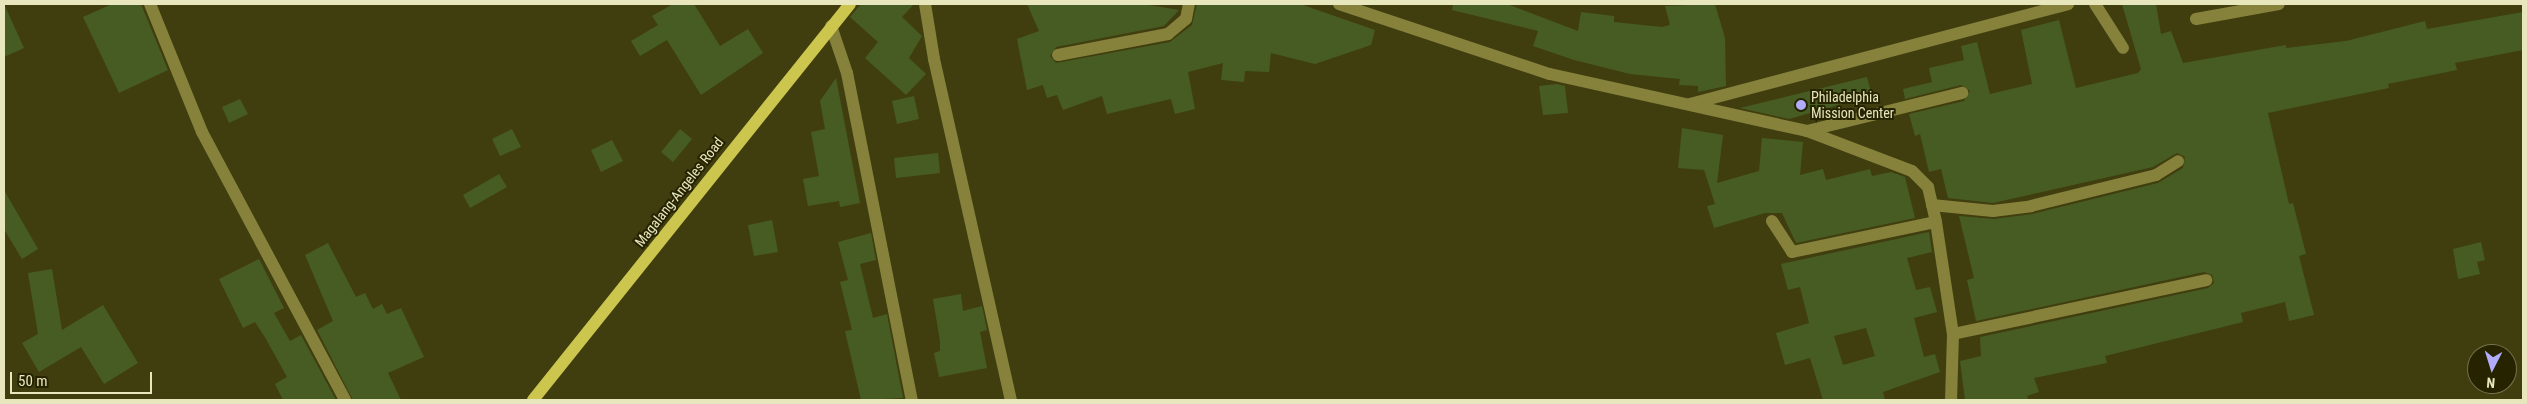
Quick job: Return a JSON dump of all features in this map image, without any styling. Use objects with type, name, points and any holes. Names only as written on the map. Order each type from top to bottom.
[{"type":"main road","name":"Magalang-Angeles Road","points":[[534,400],[850,4]]},
{"type":"street","points":[[150,4],[202,132],[345,400]]},
{"type":"street","points":[[925,4],[934,59],[1012,400]]},
{"type":"street","points":[[1058,55],[1168,34],[1179,28],[1189,4]]},
{"type":"street","points":[[1339,4],[1550,74],[1806,130],[1912,171],[1928,187],[1936,222],[1953,334],[1951,400]]},
{"type":"street","points":[[1688,104],[2068,4]]},
{"type":"street","points":[[2095,4],[2123,48]]},
{"type":"street","points":[[2196,19],[2279,4]]},
{"type":"street","points":[[831,26],[847,74],[912,400]]},
{"type":"street","points":[[1806,130],[1962,93]]},
{"type":"street","points":[[1932,205],[1993,211],[2031,206],[2156,175],[2178,161]]},
{"type":"street","points":[[1772,221],[1792,252],[1936,222]]},
{"type":"street","points":[[1953,334],[2206,280]]},
{"type":"building","points":[[4,4],[24,48],[4,57]]},
{"type":"building","points":[[112,4],[141,4],[168,70],[119,93],[83,17]]},
{"type":"building","points":[[673,4],[694,4],[720,46],[748,29],[763,53],[701,95],[667,40],[640,56],[631,41],[658,25],[652,16]]},
{"type":"building","points":[[861,4],[914,4],[902,17],[922,36],[909,58],[926,74],[906,95],[865,58],[878,42],[850,17]]},
{"type":"building","points":[[1027,4],[1143,4],[1179,10],[1164,26],[1056,47],[1050,56],[1056,63],[1170,42],[1192,25],[1197,4],[1300,4],[1375,30],[1371,45],[1315,64],[1271,53],[1269,72],[1245,71],[1244,82],[1221,80],[1223,63],[1188,72],[1195,109],[1175,114],[1171,99],[1107,114],[1102,96],[1063,110],[1057,95],[1047,98],[1043,85],[1027,90],[1017,39],[1039,31]]},
{"type":"building","points":[[1453,4],[1507,4],[1578,31],[1581,12],[1614,16],[1614,22],[1662,27],[1670,25],[1665,6],[1715,4],[1725,38],[1726,86],[1698,92],[1698,86],[1679,85],[1680,79],[1630,74],[1574,60],[1533,46],[1538,31],[1452,10]]},
{"type":"building","points":[[2122,4],[2156,4],[2161,34],[2171,31],[2183,63],[2286,45],[2286,48],[2346,41],[2425,21],[2427,29],[2523,12],[2523,50],[2455,63],[2457,70],[2388,84],[2389,88],[2268,113],[2289,204],[2293,203],[2306,254],[2299,256],[2314,315],[2289,321],[2285,302],[2241,313],[2243,322],[2105,356],[2107,363],[2034,378],[2039,392],[2027,396],[2029,400],[1965,400],[1960,361],[1981,356],[1980,337],[2208,288],[2214,283],[2212,275],[2204,272],[1976,321],[1967,280],[1974,278],[1959,216],[1994,219],[2032,214],[2158,183],[2183,168],[2185,157],[2177,153],[2153,167],[1993,203],[1948,198],[1941,169],[1929,172],[1920,134],[1915,136],[1909,114],[1964,101],[1970,91],[1961,85],[1905,99],[1903,89],[1932,82],[1929,68],[1964,60],[1961,46],[1977,42],[1990,94],[2032,84],[2021,30],[2059,20],[2076,88],[2138,73],[2141,69]]},
{"type":"building","points":[[1867,77],[1873,100],[1853,105],[1852,101],[1789,119],[1740,108]]},
{"type":"building","points":[[836,78],[860,203],[840,207],[839,201],[808,206],[803,179],[819,176],[811,132],[825,129],[820,101]]},
{"type":"building","points":[[1557,84],[1565,86],[1568,113],[1543,115],[1539,86]]},
{"type":"building","points":[[914,96],[919,119],[897,124],[892,101]]},
{"type":"building","points":[[240,99],[248,114],[229,123],[222,107]]},
{"type":"building","points":[[1682,128],[1723,135],[1717,183],[1759,171],[1762,138],[1803,142],[1800,175],[1823,169],[1826,180],[1870,169],[1872,176],[1891,172],[1905,177],[1915,218],[1796,243],[1782,213],[1765,213],[1714,228],[1707,206],[1715,204],[1704,170],[1678,168]]},
{"type":"building","points":[[512,129],[521,147],[500,156],[492,139]]},
{"type":"building","points":[[680,129],[692,139],[673,162],[661,152]]},
{"type":"building","points":[[612,140],[623,161],[601,172],[591,150]]},
{"type":"building","points":[[938,153],[940,173],[896,178],[894,158]]},
{"type":"building","points":[[499,174],[507,187],[470,208],[463,195]]},
{"type":"building","points":[[4,190],[38,249],[22,259],[4,229]]},
{"type":"building","points":[[772,220],[778,252],[754,256],[748,225]]},
{"type":"building","points":[[1929,232],[1932,252],[1907,258],[1916,290],[1930,287],[1937,312],[1914,318],[1924,357],[1935,354],[1940,372],[1883,392],[1885,400],[1823,400],[1810,358],[1785,365],[1776,333],[1809,323],[1800,287],[1788,290],[1781,264]],"holes":[[[1866,328],[1875,356],[1843,365],[1834,336]]]},
{"type":"building","points":[[871,233],[876,260],[860,264],[873,318],[887,314],[903,398],[861,400],[845,331],[852,330],[840,282],[848,280],[838,242]]},
{"type":"building","points":[[2481,242],[2485,260],[2477,262],[2480,274],[2458,279],[2453,249]]},
{"type":"building","points":[[328,243],[356,297],[365,293],[373,309],[382,304],[387,314],[401,308],[424,357],[388,373],[401,400],[353,400],[317,330],[333,321],[305,255]]},
{"type":"building","points":[[259,259],[284,308],[274,313],[290,341],[301,335],[336,400],[283,400],[275,384],[287,377],[266,339],[255,322],[243,328],[219,279]]},
{"type":"building","points":[[52,269],[62,330],[103,305],[138,363],[104,384],[81,347],[39,372],[22,343],[38,334],[28,273]]},
{"type":"building","points":[[961,294],[963,311],[982,306],[987,330],[980,332],[987,368],[939,377],[934,353],[940,351],[940,341],[933,299]]},
{"type":"place","name":"Philadelphia Mission Center","points":[[1801,105]]}]
